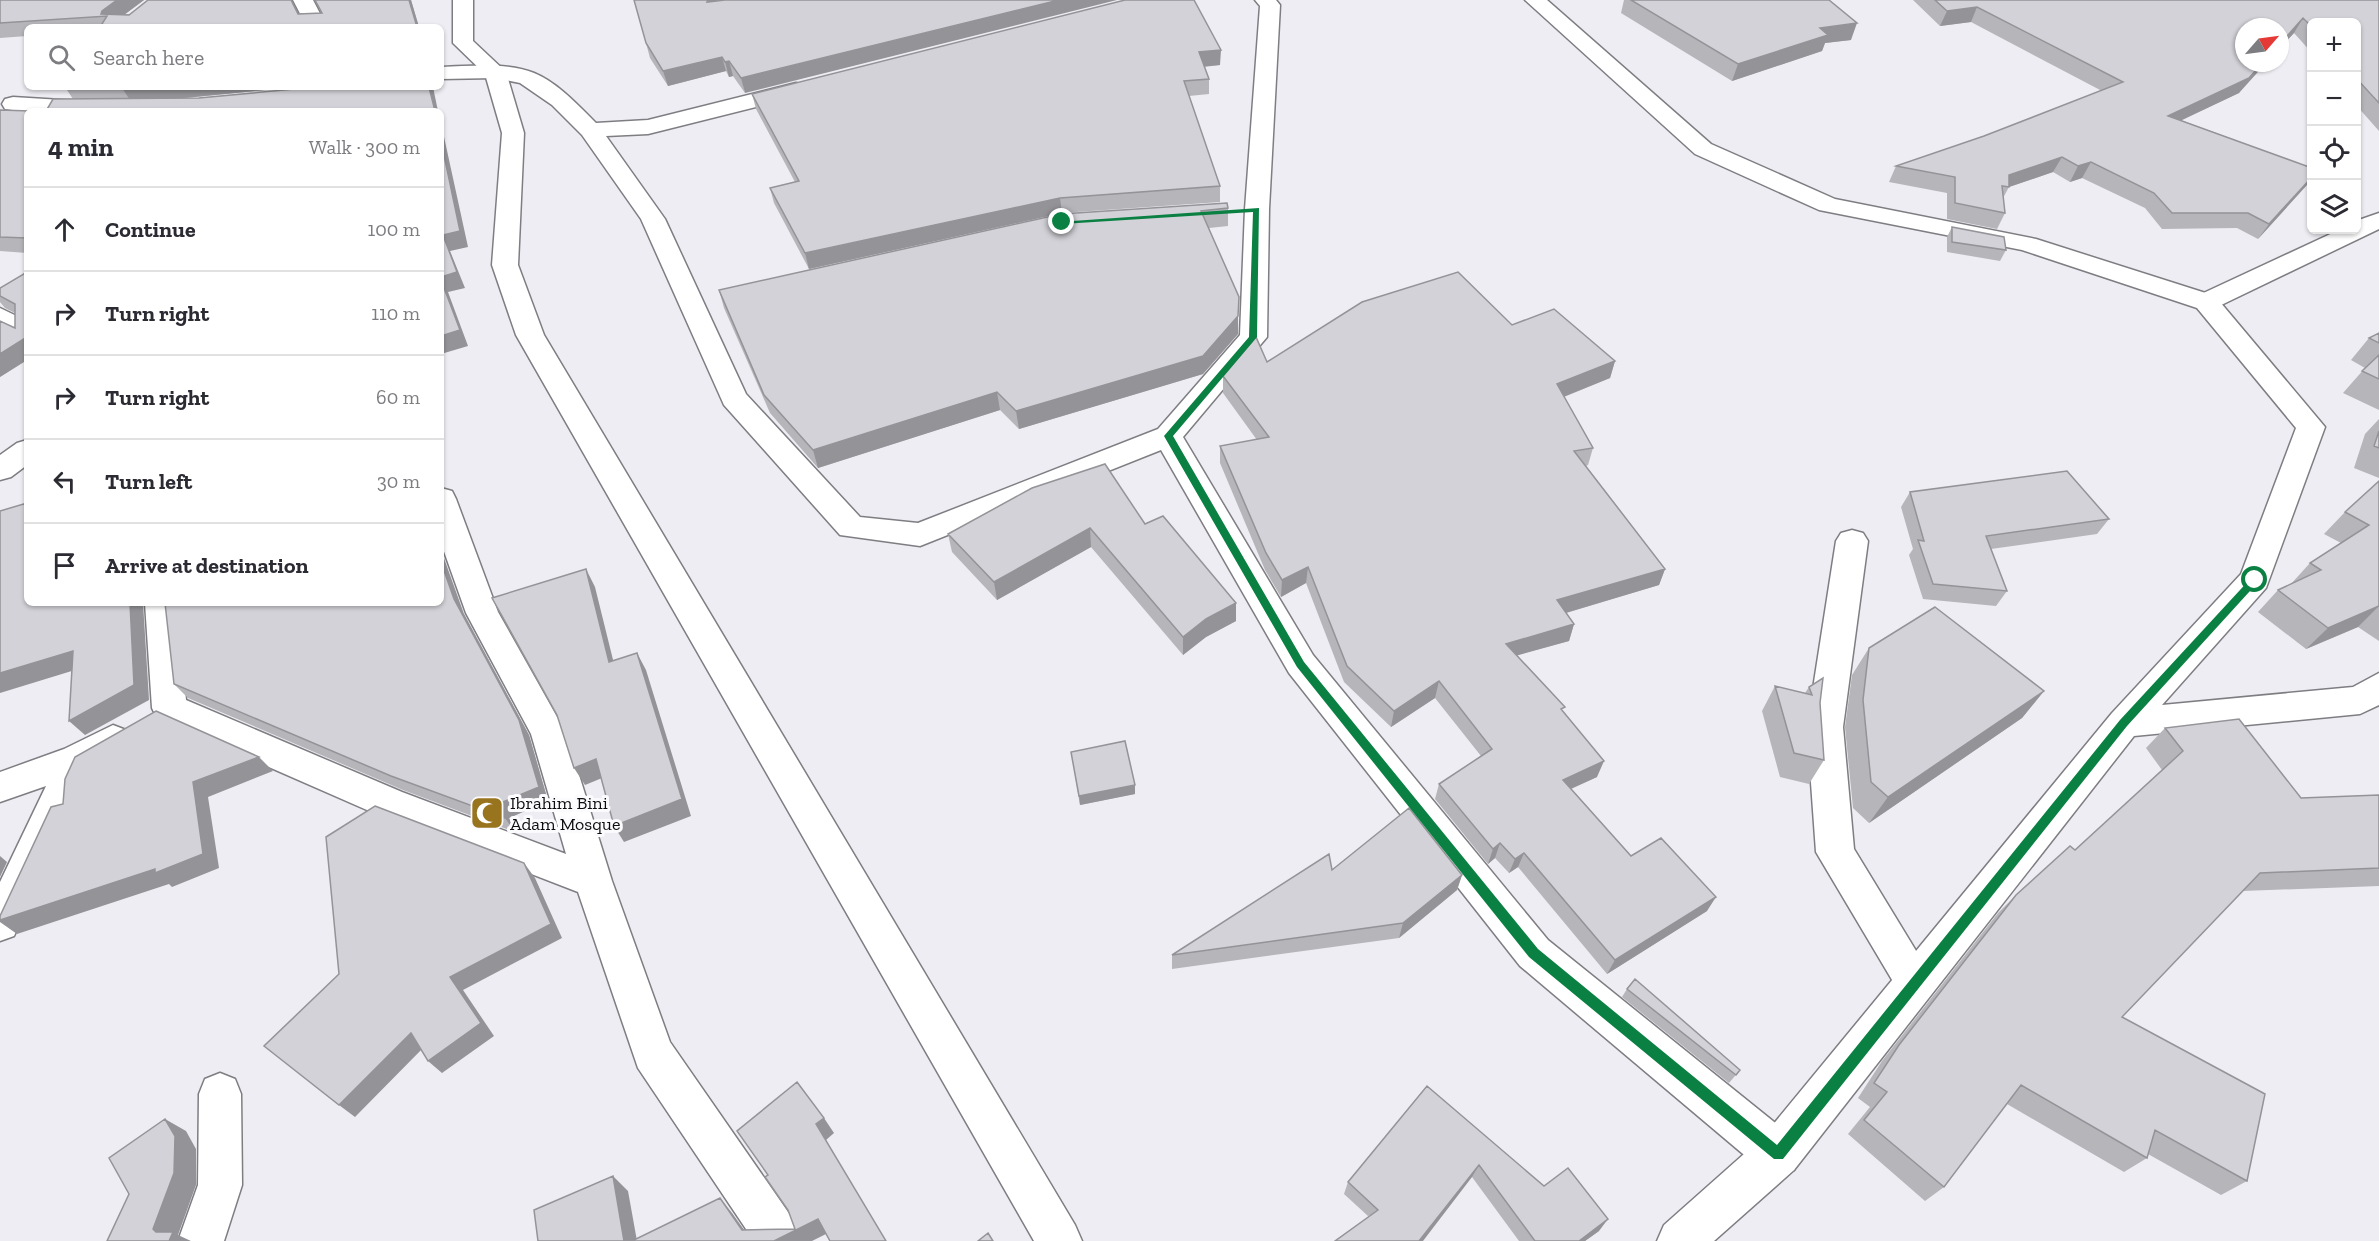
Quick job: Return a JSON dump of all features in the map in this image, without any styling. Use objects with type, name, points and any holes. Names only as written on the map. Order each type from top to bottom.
[{"type":"street","points":[[303,0],[316,24]]},
{"type":"street","points":[[463,0],[463,43],[495,72],[513,133],[505,265],[530,335],[1059,1241]]},
{"type":"street","points":[[444,73],[495,72],[527,78],[560,100],[590,130],[653,219],[704,302],[734,398],[851,527],[920,535],[1168,436],[1253,337],[1245,210],[1270,5],[1265,0]]},
{"type":"street","points":[[1535,0],[1703,148],[1745,167],[1828,204],[2027,244],[2206,302],[2312,427],[2255,580],[2124,723],[1778,1154],[1680,1241]]},
{"type":"street","points":[[590,130],[648,127],[819,84]]},
{"type":"street","points":[[7,106],[32,90]]},
{"type":"street","points":[[7,106],[59,108]]},
{"type":"street","points":[[2206,302],[2379,220]]},
{"type":"street","points":[[0,316],[24,331]]},
{"type":"street","points":[[1168,436],[1301,664],[1533,953],[1778,1154]]},
{"type":"street","points":[[0,470],[24,452]]},
{"type":"street","points":[[444,507],[482,613],[549,733],[594,881],[653,1054],[781,1241]]},
{"type":"street","points":[[1852,541],[1825,727],[1835,852],[1916,982]]},
{"type":"street","points":[[161,606],[170,708]]},
{"type":"street","points":[[2124,723],[2360,700],[2379,687]]},
{"type":"street","points":[[170,708],[389,802],[594,881]]},
{"type":"street","points":[[0,787],[78,760],[170,708]]},
{"type":"street","points":[[0,923],[78,760]]},
{"type":"street","points":[[201,1241],[220,1185],[220,1094]]},
{"type":"building","points":[[0,0],[117,0],[101,14],[129,15],[148,0],[291,0],[298,14],[322,13],[315,0],[409,0],[416,24],[102,24],[107,16],[0,23]]},
{"type":"building","points":[[634,0],[708,0],[707,2],[725,0],[1059,0],[741,78],[729,61],[725,62],[722,57],[663,71],[646,43]]},
{"type":"building","points":[[1125,0],[1194,0],[1221,50],[1199,52],[1209,79],[1184,81],[1220,186],[1060,198],[805,253],[770,188],[799,181],[752,94]]},
{"type":"building","points":[[1631,0],[1829,0],[1857,23],[1820,28],[1828,35],[1738,64]]},
{"type":"building","points":[[1935,0],[2379,0],[2379,103],[2361,83],[2361,18],[2307,18],[2307,22],[2303,18],[2289,34],[2289,18],[2235,18],[2235,72],[2254,72],[2249,78],[2168,116],[2307,166],[2307,182],[2269,224],[2248,213],[2172,213],[2154,193],[2091,162],[2078,166],[2062,157],[2009,175],[2009,187],[2002,186],[2005,213],[1955,203],[1955,177],[1896,166],[1984,136],[2123,82],[1977,7],[1947,11]]},
{"type":"building","points":[[284,90],[430,90],[434,108],[48,108],[53,99],[199,98]]},
{"type":"building","points":[[0,110],[24,111],[24,238],[0,237]]},
{"type":"building","points":[[444,155],[460,231],[444,235]]},
{"type":"building","points":[[1227,203],[1228,208],[1201,211],[1239,297],[1238,316],[1203,356],[1016,411],[997,392],[813,450],[764,395],[719,290],[1061,214]]},
{"type":"building","points":[[1952,227],[2004,237],[2006,250],[1952,242]]},
{"type":"building","points":[[444,238],[457,272],[444,276]]},
{"type":"building","points":[[1458,272],[1512,325],[1554,309],[1615,361],[1557,384],[1593,448],[1574,451],[1665,569],[1557,600],[1574,624],[1506,644],[1565,707],[1561,709],[1604,761],[1563,780],[1631,856],[1661,838],[1716,897],[1615,960],[1524,853],[1515,859],[1500,843],[1493,849],[1439,784],[1492,749],[1439,681],[1394,711],[1347,666],[1308,567],[1282,580],[1266,553],[1220,446],[1269,437],[1223,376],[1256,337],[1267,362],[1362,302]]},
{"type":"building","points":[[24,274],[24,339],[0,354],[0,321],[15,328],[15,304],[0,296],[0,288]]},
{"type":"building","points":[[444,288],[460,330],[444,335]]},
{"type":"building","points":[[2379,333],[2379,343],[2369,338]]},
{"type":"building","points":[[2379,355],[2379,379],[2362,371]]},
{"type":"building","points":[[2379,431],[2379,448],[2374,446]]},
{"type":"building","points":[[1105,464],[1145,524],[1163,516],[1236,603],[1206,619],[1183,637],[1090,528],[994,582],[948,534],[1032,488]]},
{"type":"building","points":[[2067,471],[2109,519],[1986,536],[2007,591],[1933,584],[1918,540],[1924,541],[1910,492]]},
{"type":"building","points":[[2379,481],[2379,606],[2328,628],[2278,590],[2321,570],[2310,563],[2369,525],[2345,512]]},
{"type":"building","points":[[24,504],[24,606],[130,606],[134,685],[69,721],[73,651],[0,673],[0,511]]},
{"type":"building","points":[[586,569],[609,662],[637,653],[682,799],[614,826],[596,759],[574,768],[557,715],[492,598]]},
{"type":"building","points":[[444,571],[454,599],[519,720],[539,787],[498,804],[505,818],[391,776],[174,684],[165,606],[444,606]]},
{"type":"building","points":[[1935,607],[2044,691],[1888,797],[1871,782],[1863,700],[1869,648]]},
{"type":"building","points":[[1823,678],[1820,703],[1824,760],[1794,753],[1775,686],[1812,695],[1809,687]]},
{"type":"building","points":[[156,711],[259,757],[193,782],[203,854],[155,873],[155,869],[0,920],[51,807],[63,804],[65,779],[75,757]]},
{"type":"building","points":[[2239,719],[2301,798],[2379,795],[2379,868],[2260,873],[2122,1017],[2265,1094],[2247,1181],[2155,1130],[2147,1158],[2021,1085],[1944,1187],[1864,1120],[1887,1092],[1874,1083],[1899,1045],[2016,895],[2070,846],[2075,850],[2183,751],[2165,728]]},
{"type":"building","points":[[1125,741],[1135,785],[1079,796],[1071,752]]},
{"type":"building","points":[[375,806],[524,863],[551,924],[450,977],[481,1023],[428,1061],[411,1033],[339,1105],[264,1046],[339,974],[326,837]]},
{"type":"building","points":[[1409,808],[1462,875],[1403,923],[1172,955],[1329,854],[1332,870]]},
{"type":"building","points":[[1635,979],[1740,1070],[1736,1075],[1627,989]]},
{"type":"building","points":[[797,1082],[824,1118],[816,1124],[886,1241],[830,1241],[818,1219],[774,1241],[632,1241],[720,1198],[742,1230],[795,1229],[788,1210],[765,1177],[768,1175],[737,1131]]},
{"type":"building","points":[[1427,1086],[1544,1186],[1568,1168],[1608,1219],[1579,1241],[1535,1241],[1479,1165],[1419,1241],[1335,1241],[1378,1210],[1348,1182]]},
{"type":"building","points":[[165,1119],[175,1136],[174,1173],[153,1229],[156,1232],[173,1232],[169,1241],[107,1241],[129,1194],[109,1158]]},
{"type":"building","points":[[613,1176],[624,1241],[538,1241],[534,1210]]},
{"type":"building","points":[[988,1233],[993,1241],[978,1241]]},
{"type":"place","name":"Ibrahim Bini Adam Mosque","points":[[487,813]]},
{"type":"route","points":[[1062,222],[1257,209],[1253,337],[1168,436],[1301,664],[1533,953],[1778,1154],[2124,723],[2255,580]]}]
